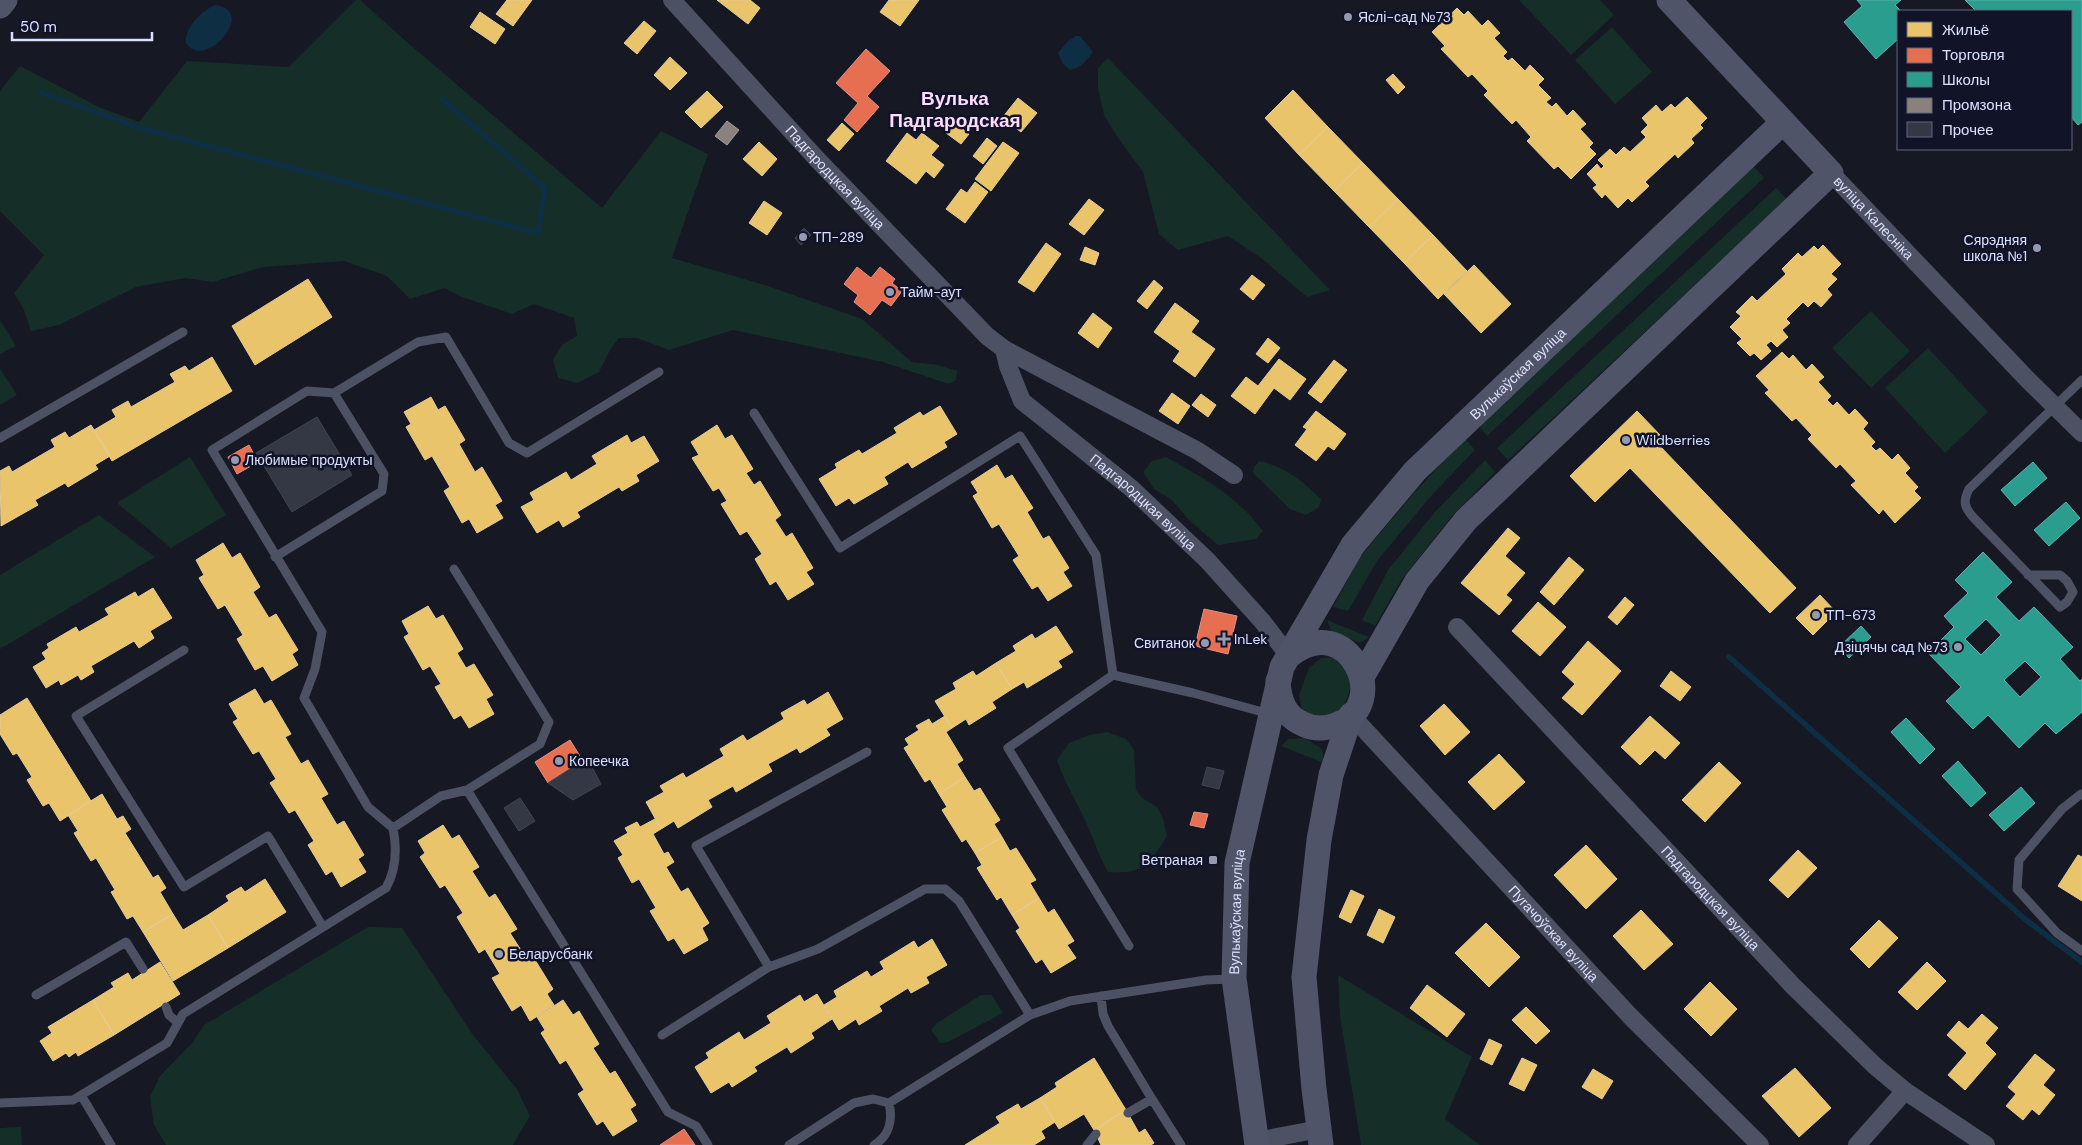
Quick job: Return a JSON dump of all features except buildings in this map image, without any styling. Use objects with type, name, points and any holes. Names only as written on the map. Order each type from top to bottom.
[{"type":"street","points":[[0,6],[5,0]]},
{"type":"street","name":"Падгародцкая вуліца","points":[[672,0],[816,158],[987,336],[1004,349],[1198,451],[1234,475]]},
{"type":"street","name":"вуліца Калесніка","points":[[1669,0],[1831,173],[2082,434]]},
{"type":"street","name":"Вулькаўская вуліца","points":[[1257,1143],[1234,978],[1237,864],[1282,667],[1353,544],[1415,471],[1783,122]]},
{"type":"street","points":[[1362,677],[1416,582],[1466,520],[1831,173]]},
{"type":"street","name":"Падгародцкая вуліца","points":[[1004,349],[1008,366],[1022,401],[1130,488],[1200,554],[1262,621],[1289,656]]},
{"type":"street","name":"Падгародцкая вуліца","points":[[1457,627],[1793,986],[1875,1066],[1905,1091],[1986,1145]]},
{"type":"street","points":[[1278,681],[1279,695],[1284,708],[1302,724],[1314,728],[1338,725],[1351,715],[1359,704],[1363,691],[1362,677],[1358,665],[1350,655],[1340,648],[1316,643],[1304,646],[1289,656]]},
{"type":"street","points":[[1257,1143],[1320,1137],[1304,977],[1319,840],[1331,775],[1351,715]]},
{"type":"street","name":"Пугачоўская вуліца","points":[[1351,715],[1630,1016],[1760,1145]]},
{"type":"street","points":[[1857,1145],[1905,1091]]},
{"type":"lane","points":[[0,438],[183,332]]},
{"type":"lane","points":[[0,1103],[73,1100],[167,1043],[183,1014],[386,888],[391,880],[397,846],[393,828],[368,807],[304,698],[315,669],[322,632],[212,450],[307,390],[334,393],[418,342],[446,337],[510,443],[527,453],[659,372]]},
{"type":"lane","points":[[2028,575],[2060,575],[2067,581],[2073,592],[2068,602],[2060,607],[2028,575],[1966,508],[1964,499],[1969,489],[2082,380]]},
{"type":"lane","points":[[275,556],[382,491],[384,474],[334,393]]},
{"type":"lane","points":[[754,413],[840,548],[1020,436],[1096,555],[1112,675]]},
{"type":"lane","points":[[393,828],[441,796],[467,790],[540,744],[549,722],[454,569]]},
{"type":"lane","points":[[184,650],[76,716],[184,887],[268,836],[323,927]]},
{"type":"lane","points":[[1129,946],[1008,748],[1112,675],[1193,693],[1270,714]]},
{"type":"lane","points":[[769,967],[696,846],[867,752]]},
{"type":"lane","points":[[467,790],[668,1112],[696,1126],[708,1145]]},
{"type":"lane","points":[[2082,794],[2062,809],[2020,860],[2017,889],[2057,933],[2082,951]]},
{"type":"lane","points":[[662,1035],[769,967],[818,949],[925,889],[945,889],[959,901],[1030,1015]]},
{"type":"lane","points":[[36,995],[126,942],[143,969]]},
{"type":"lane","points":[[789,1145],[854,1103],[873,1099],[889,1103],[1030,1015],[1070,1001],[1206,980],[1234,978]]},
{"type":"lane","points":[[1101,996],[1103,1014],[1108,1026],[1181,1145]]},
{"type":"lane","points":[[166,1007],[169,1014],[178,1023]]},
{"type":"lane","points":[[81,1095],[111,1145]]},
{"type":"lane","points":[[1128,1114],[1152,1099]]},
{"type":"lane","points":[[874,1145],[890,1128],[892,1112],[889,1103]]},
{"type":"lane","points":[[1087,1145],[1096,1134]]},
{"type":"green space","points":[[356,0],[360,0],[602,208],[661,131],[708,154],[672,258],[765,285],[862,319],[912,362],[938,365],[957,371],[956,380],[949,384],[883,362],[733,330],[669,350],[637,338],[619,338],[610,350],[599,372],[577,383],[558,378],[553,360],[562,345],[577,336],[574,318],[534,304],[512,314],[459,296],[445,288],[410,299],[387,276],[344,261],[263,267],[213,282],[185,278],[136,287],[59,325],[31,331],[24,310],[14,293],[44,255],[0,211],[0,91],[20,66],[99,107],[139,122],[187,61],[289,67]]},
{"type":"green space","points":[[1519,0],[1600,0],[1614,15],[1571,55]]},
{"type":"green space","points":[[1612,27],[1652,72],[1615,104],[1575,60]]},
{"type":"green space","points":[[1108,58],[1330,290],[1307,297],[1261,258],[1228,236],[1178,250],[1159,234],[1143,172],[1104,115],[1098,89],[1098,68]]},
{"type":"green space","points":[[1753,166],[1764,178],[1487,436],[1477,424]]},
{"type":"green space","points":[[1776,188],[1787,199],[1508,460],[1497,448]]},
{"type":"green space","points":[[1871,311],[1910,351],[1871,388],[1832,348]]},
{"type":"green space","points":[[0,320],[16,346],[0,354]]},
{"type":"green space","points":[[1928,348],[1988,412],[1945,453],[1885,388]]},
{"type":"green space","points":[[0,369],[17,395],[0,405]]},
{"type":"green space","points":[[1465,438],[1475,450],[1431,496],[1377,561],[1348,611],[1333,607],[1361,556],[1414,493]]},
{"type":"green space","points":[[190,457],[226,515],[171,548],[117,503]]},
{"type":"green space","points":[[1166,457],[1207,481],[1231,498],[1253,518],[1263,531],[1256,539],[1218,545],[1190,521],[1172,500],[1154,489],[1143,472],[1152,461]]},
{"type":"green space","points":[[1485,460],[1495,472],[1451,517],[1402,579],[1375,626],[1362,620],[1388,570],[1434,513]]},
{"type":"green space","points":[[1259,461],[1285,470],[1300,480],[1321,499],[1319,507],[1306,515],[1290,509],[1253,473],[1254,467]]},
{"type":"green space","points":[[99,515],[155,557],[0,649],[0,575]]},
{"type":"green space","points":[[1327,620],[1369,637],[1360,643],[1331,631]]},
{"type":"green space","points":[[1337,657],[1353,680],[1345,703],[1335,717],[1324,721],[1302,710],[1299,695],[1309,668],[1321,658]]},
{"type":"green space","points":[[1107,732],[1126,739],[1134,750],[1136,790],[1142,798],[1157,807],[1163,819],[1167,836],[1150,860],[1138,869],[1130,871],[1108,872],[1057,760],[1069,743],[1089,735]]},
{"type":"green space","points":[[1305,738],[1322,749],[1324,763],[1281,746],[1288,739]]},
{"type":"green space","points":[[368,927],[402,928],[473,1035],[517,1089],[530,1116],[513,1145],[166,1145],[154,1125],[150,1097],[160,1076],[192,1043],[204,1025]]},
{"type":"green space","points":[[1338,975],[1472,1057],[1445,1119],[1480,1145],[1361,1145],[1340,1016]]},
{"type":"green space","points":[[981,995],[992,995],[1003,1013],[948,1042],[940,1043],[931,1030],[937,1023]]},
{"type":"green space","points":[[21,1127],[22,1145],[0,1145],[0,1128]]},
{"type":"water","points":[[216,5],[228,10],[232,18],[230,27],[214,45],[204,50],[194,50],[186,43],[188,31],[200,15]]},
{"type":"water","points":[[1076,36],[1080,36],[1093,52],[1080,66],[1070,70],[1063,64],[1058,53],[1068,41]]},
{"type":"waterway","points":[[40,92],[140,128],[538,233],[545,188],[442,99]]},
{"type":"waterway","points":[[1729,657],[2026,920],[2082,962]]},
{"type":"place","name":"Яслі-сад №73","points":[[1348,17]]},
{"type":"place","name":"ТП-289","points":[[803,237]]},
{"type":"place","name":"Сярэдняя школа №1","points":[[2037,248]]},
{"type":"place","name":"Тайм-аут","points":[[890,292]]},
{"type":"place","name":"Wildberries","points":[[1626,440]]},
{"type":"place","name":"Любимые продукты","points":[[235,460]]},
{"type":"place","name":"ТП-673","points":[[1816,615]]},
{"type":"place","name":"InLek","points":[[1224,639]]},
{"type":"place","name":"Свитанок","points":[[1205,643]]},
{"type":"place","name":"Дзіцячы сад №73","points":[[1958,647]]},
{"type":"place","name":"Копеечка","points":[[559,761]]},
{"type":"place","name":"Ветраная","points":[[1213,860]]},
{"type":"place","name":"Беларусбанк","points":[[499,954]]},
{"type":"district","name":"Вулька Падгародская","points":[[955,109]]}]
